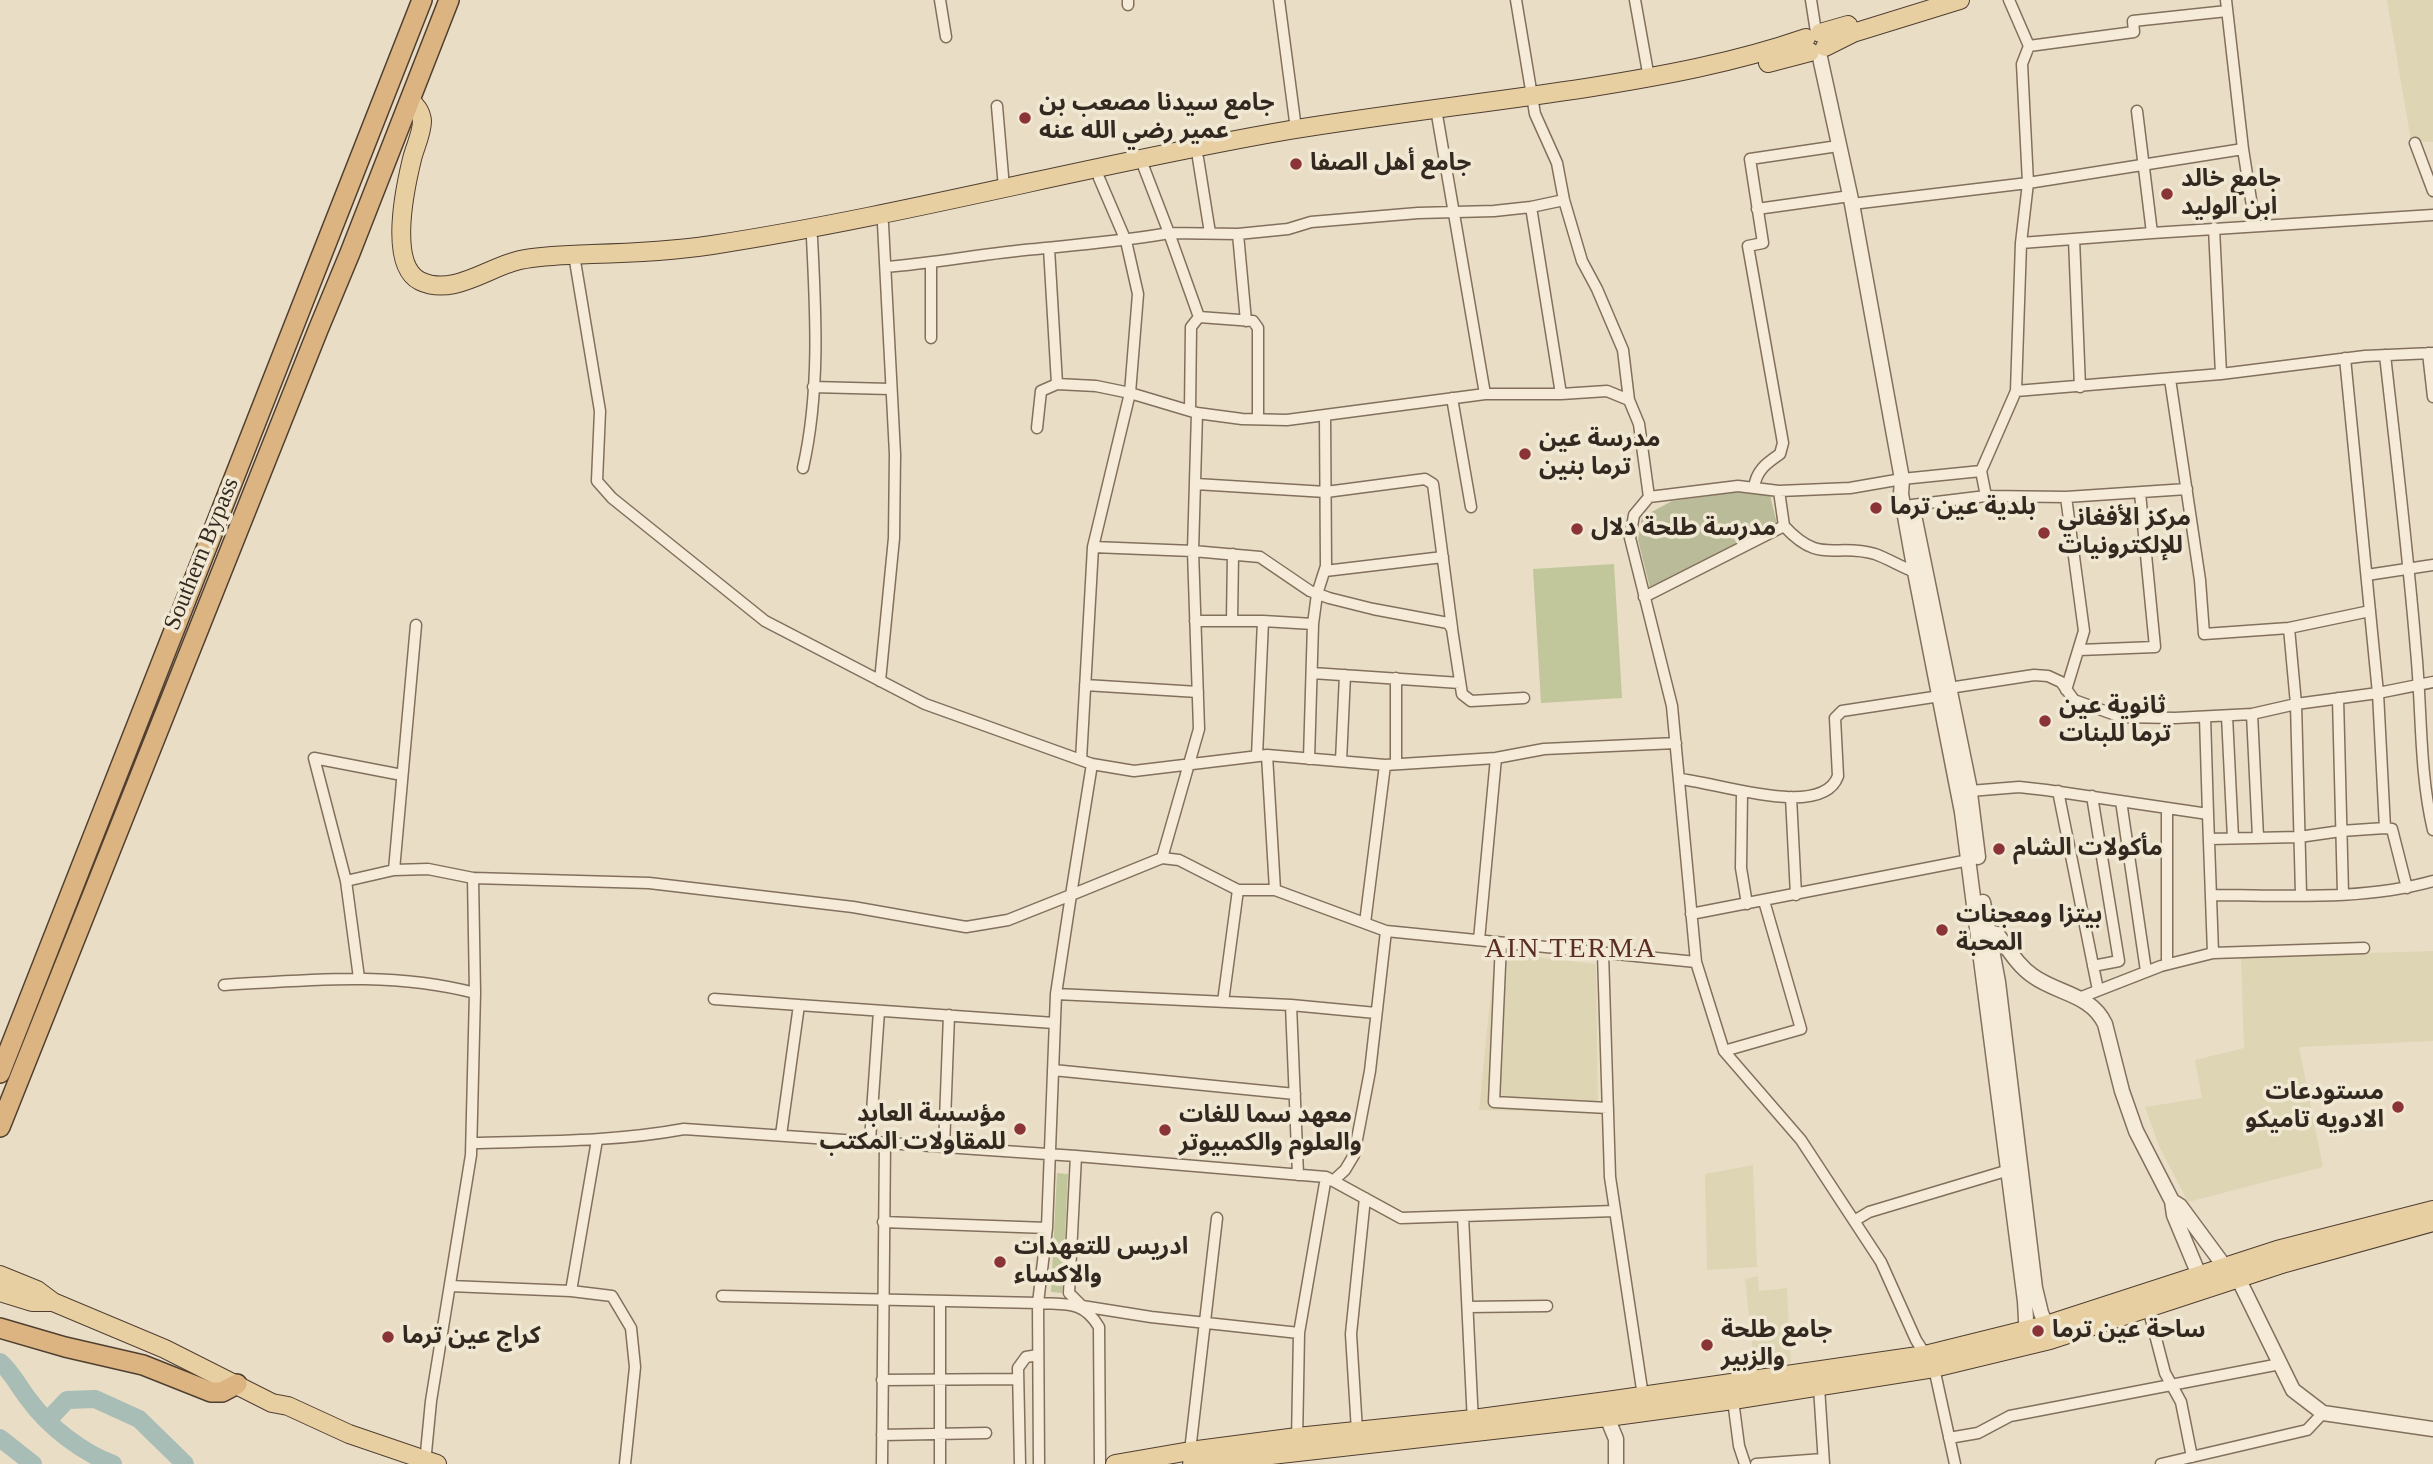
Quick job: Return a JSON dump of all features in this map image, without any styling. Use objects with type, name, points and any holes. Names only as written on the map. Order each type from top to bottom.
[{"type":"highway","name":"Southern Bypass","points":[[0,1073],[327,248],[422,0]]},
{"type":"highway","name":"Southern Bypass","points":[[0,1127],[449,0]]},
{"type":"highway","points":[[0,1328],[65,1347],[143,1364],[211,1392],[228,1391],[237,1384]]},
{"type":"main road","points":[[1816,43],[1932,0]]},
{"type":"main road","points":[[410,100],[420,112],[422,122],[406,188],[402,229],[403,262],[413,277],[429,284],[450,285],[510,262],[542,256],[574,259],[686,257],[813,238],[1296,139],[1752,62],[1960,0]]},
{"type":"main road","points":[[1532,100],[1752,62]]},
{"type":"main road","points":[[574,259],[701,247],[841,223],[1296,129],[1437,114]]},
{"type":"main road","points":[[1115,1464],[1191,1458],[1607,1409],[1733,1400],[1819,1387],[2148,1308],[2232,1272],[2426,1218]]},
{"type":"main road","points":[[2048,1332],[2199,1275],[2232,1272]]},
{"type":"main road","points":[[0,1275],[37,1290],[54,1302],[152,1343],[272,1403],[296,1409],[349,1434],[429,1462]]},
{"type":"main road","points":[[0,1292],[32,1302],[54,1302]]},
{"type":"main road","points":[[1607,1409],[1643,1396],[1929,1361]]},
{"type":"main road","points":[[272,1403],[283,1415],[301,1424],[405,1464]]},
{"type":"main road","points":[[1297,1444],[1357,1431],[1474,1426]]},
{"type":"street","points":[[940,0],[946,37]]},
{"type":"street","points":[[1279,0],[1296,129]]},
{"type":"street","points":[[1516,0],[1532,100],[1545,139],[1557,163],[1564,200],[1582,261],[1623,350],[1629,400],[1639,424],[1649,497]]},
{"type":"street","points":[[1635,0],[1649,78]]},
{"type":"street","points":[[1811,0],[1816,43],[1851,200],[1902,479],[1901,494],[1915,572],[1970,791],[1983,933]]},
{"type":"street","points":[[1986,496],[1981,471],[2016,391],[2021,243],[2028,183],[2022,64],[2029,46],[2009,0]]},
{"type":"street","points":[[2029,46],[2134,32],[2133,21],[2226,5],[2255,225]]},
{"type":"street","points":[[997,106],[1004,188]]},
{"type":"street","points":[[2137,111],[2152,233]]},
{"type":"street","points":[[1437,114],[1485,394]]},
{"type":"street","points":[[2415,144],[2433,191]]},
{"type":"street","points":[[1754,488],[1755,479],[1764,464],[1780,454],[1783,443],[1748,246],[1763,243],[1750,159],[1838,146]]},
{"type":"street","points":[[1757,209],[2028,183],[2243,149]]},
{"type":"street","points":[[1198,158],[1210,233]]},
{"type":"street","points":[[1144,169],[1199,317]]},
{"type":"street","points":[[1039,1464],[1038,1303],[1051,1154],[1054,1023],[1086,762],[1085,685],[1093,547],[1130,393],[1138,294],[1126,241],[1099,178]]},
{"type":"street","points":[[886,267],[1126,241],[1169,233],[1238,233],[1288,229],[1311,222],[1531,207],[1564,200]]},
{"type":"street","points":[[1531,207],[1561,394]]},
{"type":"street","points":[[2021,243],[2433,215]]},
{"type":"street","points":[[880,681],[894,538],[895,454],[883,223]]},
{"type":"street","points":[[2214,228],[2221,374]]},
{"type":"street","points":[[1238,233],[1246,321]]},
{"type":"street","points":[[803,468],[810,435],[816,332],[813,238]]},
{"type":"street","points":[[2074,239],[2080,387]]},
{"type":"street","points":[[1049,248],[1057,384]]},
{"type":"street","points":[[574,259],[600,411],[597,481],[612,498],[765,621],[925,704],[1086,762],[1134,771],[1262,756],[1390,765],[1496,758],[1544,749],[1676,743]]},
{"type":"street","points":[[931,264],[931,338]]},
{"type":"street","points":[[1199,317],[1253,321],[1258,328],[1258,419]]},
{"type":"street","points":[[1162,858],[1199,729],[1193,551],[1196,484],[1191,327],[1199,317]]},
{"type":"street","points":[[2016,391],[2221,374],[2345,358],[2430,353],[2433,397]]},
{"type":"street","points":[[2385,355],[2410,568],[2425,797],[2433,830]]},
{"type":"street","points":[[2345,358],[2378,693],[2385,828]]},
{"type":"street","points":[[2170,379],[2200,580],[2204,634],[2289,628],[2370,611]]},
{"type":"street","points":[[1037,428],[1041,391],[1057,384],[1130,393],[1194,412],[1287,420],[1485,394],[1607,391],[1629,400]]},
{"type":"street","points":[[813,387],[890,389]]},
{"type":"street","points":[[1452,398],[1471,507]]},
{"type":"street","points":[[1309,759],[1313,624],[1317,594],[1325,571],[1325,415]]},
{"type":"street","points":[[1955,1464],[1938,1381],[1916,1340],[1881,1262],[1801,1140],[1724,1051],[1696,962],[1672,706],[1630,538],[1634,515],[1649,497],[1738,486],[1779,491],[1850,488],[1902,479],[1981,471]]},
{"type":"street","points":[[1196,484],[1326,492],[1426,479],[1433,484],[1462,694],[1471,701],[1524,698]]},
{"type":"street","points":[[1902,479],[1908,488],[1912,505],[1989,969],[2035,1288],[2048,1332]]},
{"type":"street","points":[[1912,505],[1986,496],[2066,496],[2187,489]]},
{"type":"street","points":[[1779,491],[1784,526],[1806,546],[1817,551],[1861,551],[1915,572]]},
{"type":"street","points":[[2079,650],[2155,647],[2140,493]]},
{"type":"street","points":[[2066,496],[2084,631],[2066,690]]},
{"type":"street","points":[[1644,597],[1784,526]]},
{"type":"street","points":[[1093,547],[1260,557],[1317,594],[1373,609],[1448,623],[1452,628]]},
{"type":"street","points":[[1232,621],[1233,554]]},
{"type":"street","points":[[1325,571],[1443,557]]},
{"type":"street","points":[[2367,575],[2433,565]]},
{"type":"street","points":[[1195,621],[1313,624]]},
{"type":"street","points":[[1263,621],[1262,756],[1275,890]]},
{"type":"street","points":[[394,870],[416,625]]},
{"type":"street","points":[[2289,628],[2296,704],[2301,894]]},
{"type":"street","points":[[1312,673],[1460,683]]},
{"type":"street","points":[[1341,761],[1345,675]]},
{"type":"street","points":[[1679,779],[1742,792],[1791,797],[1818,794],[1828,791],[1838,776],[1835,718],[1842,711],[2035,675],[2048,676],[2061,682],[2074,700],[2122,717],[2252,714],[2296,704],[2378,693],[2433,682]]},
{"type":"street","points":[[1365,923],[1390,765],[1395,678]]},
{"type":"street","points":[[1085,685],[1198,692]]},
{"type":"street","points":[[2338,698],[2343,894]]},
{"type":"street","points":[[2252,714],[2258,837]]},
{"type":"street","points":[[2227,716],[2233,838]]},
{"type":"street","points":[[2205,717],[2213,953]]},
{"type":"street","points":[[359,978],[346,881],[314,758],[402,775]]},
{"type":"street","points":[[1479,940],[1496,758]]},
{"type":"street","points":[[1970,791],[2019,787],[2208,814]]},
{"type":"street","points":[[2058,791],[2098,989]]},
{"type":"street","points":[[1742,792],[1741,868],[1747,904]]},
{"type":"street","points":[[2092,796],[2119,961],[2094,965]]},
{"type":"street","points":[[1791,797],[1796,895]]},
{"type":"street","points":[[2121,801],[2146,971]]},
{"type":"street","points":[[2166,964],[2167,808]]},
{"type":"street","points":[[2209,839],[2299,837],[2342,831],[2392,829],[2407,888]]},
{"type":"street","points":[[346,881],[394,870],[428,869],[472,878],[649,883],[853,907],[966,928],[1008,920],[1162,858],[1179,860],[1238,890],[1275,890],[1386,931],[1696,962]]},
{"type":"street","points":[[1691,914],[1969,860]]},
{"type":"street","points":[[429,1462],[431,1401],[472,1143],[475,993],[472,878]]},
{"type":"street","points":[[2211,895],[2378,893],[2433,881]]},
{"type":"street","points":[[1223,1002],[1238,890]]},
{"type":"street","points":[[1724,1051],[1801,1029],[1764,901]]},
{"type":"street","points":[[1297,1444],[1299,1333],[1329,1179],[1345,1170],[1354,1155],[1370,1071],[1386,931]]},
{"type":"street","points":[[1983,933],[1997,934],[2019,964],[2031,975],[2079,998],[2093,1006],[2101,1015],[2136,1130],[2172,1200],[2174,1215],[2199,1275]]},
{"type":"street","points":[[1501,943],[1494,1102],[1608,1108]]},
{"type":"street","points":[[2079,998],[2166,964],[2213,953],[2364,948]]},
{"type":"street","points":[[1603,953],[1610,1177],[1643,1396]]},
{"type":"street","points":[[1989,969],[2008,1170],[2028,1338]]},
{"type":"street","points":[[224,985],[359,978],[447,986],[475,993]]},
{"type":"street","points":[[1056,994],[1291,1005],[1376,1013]]},
{"type":"street","points":[[715,999],[1054,1023]]},
{"type":"street","points":[[781,1135],[799,1005]]},
{"type":"street","points":[[1291,1005],[1298,1175]]},
{"type":"street","points":[[870,1142],[878,1011]]},
{"type":"street","points":[[944,1147],[949,1016]]},
{"type":"street","points":[[1053,1070],[1295,1094]]},
{"type":"street","points":[[472,1143],[597,1140],[647,1136],[684,1129],[1051,1154],[1298,1175],[1329,1179],[1401,1217],[1615,1211]]},
{"type":"street","points":[[571,1291],[597,1140]]},
{"type":"street","points":[[882,1464],[885,1142]]},
{"type":"street","points":[[1076,1156],[1069,1293],[1093,1316],[1099,1327],[1100,1464]]},
{"type":"street","points":[[1854,1221],[1869,1212],[2008,1170]]},
{"type":"street","points":[[1357,1431],[1351,1334],[1365,1198]]},
{"type":"street","points":[[2172,1200],[2180,1206],[2232,1272],[2293,1390],[2323,1413],[2433,1429]]},
{"type":"street","points":[[1463,1216],[1474,1426]]},
{"type":"street","points":[[1191,1458],[1217,1218]]},
{"type":"street","points":[[883,1222],[1046,1228]]},
{"type":"street","points":[[450,1286],[571,1291],[612,1296],[631,1328],[635,1367],[625,1464]]},
{"type":"street","points":[[722,1296],[1038,1303],[1299,1333]]},
{"type":"street","points":[[940,1302],[940,1464]]},
{"type":"street","points":[[1468,1307],[1547,1306]]},
{"type":"street","points":[[2148,1308],[2165,1373],[2181,1402],[2192,1457]]},
{"type":"street","points":[[1020,1464],[1018,1368],[1023,1359],[1038,1355]]},
{"type":"street","points":[[1949,1438],[1978,1433],[2010,1416],[2280,1364]]},
{"type":"street","points":[[882,1381],[1018,1379]]},
{"type":"street","points":[[1756,1464],[1823,1462],[1819,1387]]},
{"type":"street","points":[[1733,1400],[1739,1446],[1745,1464]]},
{"type":"street","points":[[1607,1409],[1616,1439],[1616,1464]]},
{"type":"street","points":[[2161,1464],[2307,1430],[2323,1413]]},
{"type":"street","points":[[882,1435],[986,1433]]},
{"type":"shaded area","points":[[2387,0],[2433,0],[2433,142],[2411,141]]},
{"type":"shaded area","points":[[2433,951],[2433,1041],[2299,1047],[2323,1167],[2188,1202],[2159,1146],[2145,1107],[2202,1098],[2195,1060],[2244,1048],[2241,957]]},
{"type":"shaded area","points":[[1495,952],[1596,964],[1598,1113],[1479,1110]]},
{"type":"shaded area","points":[[1753,1165],[1757,1267],[1707,1270],[1705,1174]]},
{"type":"shaded area","points":[[1758,1276],[1759,1291],[1787,1288],[1791,1363],[1755,1370],[1745,1279]]},
{"type":"green space","points":[[1737,492],[1770,495],[1777,524],[1650,588],[1638,540],[1642,517],[1672,501]]},
{"type":"green space","points":[[1614,564],[1622,698],[1541,703],[1533,569]]},
{"type":"green space","points":[[1057,1173],[1068,1174],[1062,1293],[1051,1292]]},
{"type":"waterway","points":[[0,1362],[38,1411],[57,1429],[90,1453],[113,1464]]},
{"type":"waterway","points":[[48,1420],[67,1400],[95,1399],[139,1419],[185,1464]]},
{"type":"waterway","points":[[0,1438],[33,1464]]},
{"type":"place","name":"جامع سيدنا مصعب بن عمير رضي الله عنه","points":[[1025,118]]},
{"type":"place","name":"جامع أهل الصفا","points":[[1296,164]]},
{"type":"place","name":"جامع خالد ابن الوليد","points":[[2167,194]]},
{"type":"place","name":"مدرسة عين ترما بنين","points":[[1525,454]]},
{"type":"place","name":"بلدية عين ترما","points":[[1876,508]]},
{"type":"place","name":"مدرسة طلحة دلال","points":[[1577,529]]},
{"type":"place","name":"مركز الأفغاني للإلكترونيات","points":[[2044,533]]},
{"type":"place","name":"ثانوية عين ترما للبنات","points":[[2045,721]]},
{"type":"place","name":"مأكولات الشام","points":[[1999,849]]},
{"type":"place","name":"بيتزا ومعجنات المحبة","points":[[1942,930]]},
{"type":"place","name":"مستودعات الادويه تاميكو","points":[[2398,1107]]},
{"type":"place","name":"مؤسسة العابد للمقاولات المكتب","points":[[1020,1129]]},
{"type":"place","name":"معهد سما للغات والعلوم والكمبيوتر","points":[[1165,1130]]},
{"type":"place","name":"ادريس للتعهدات والاكساء","points":[[1000,1262]]},
{"type":"place","name":"ساحة عين ترما","points":[[2038,1331]]},
{"type":"place","name":"كراج عين ترما","points":[[388,1337]]},
{"type":"place","name":"جامع طلحة والزبير","points":[[1707,1345]]},
{"type":"district","name":"AIN TERMA","points":[[1571,950]]}]
